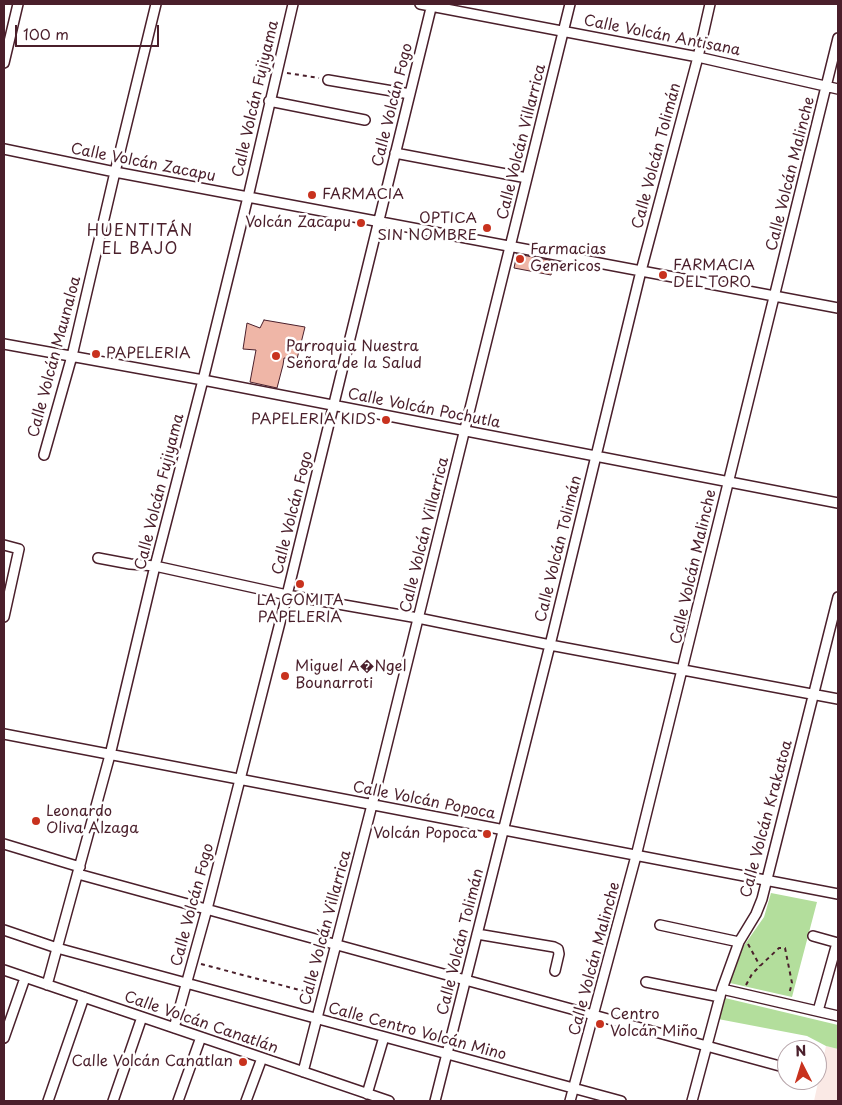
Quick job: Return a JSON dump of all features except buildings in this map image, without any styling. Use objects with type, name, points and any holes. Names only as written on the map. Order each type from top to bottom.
[{"type":"street","points":[[4,63],[18,4]]},
{"type":"street","name":"Calle Volcán Maunaloa","points":[[44,455],[72,356],[156,4]]},
{"type":"street","name":"Calle Volcán Fujiyama","points":[[47,985],[110,755],[154,566],[203,380],[293,4]]},
{"type":"street","name":"Calle Volcán Antisana","points":[[420,4],[698,56],[838,89]]},
{"type":"street","name":"Calle Volcán Villarrica","points":[[303,1072],[372,805],[570,4]]},
{"type":"street","name":"Calle Volcán Tolimán","points":[[435,1101],[550,645],[641,270],[710,4]]},
{"type":"street","name":"Calle Volcán Fogo","points":[[174,1028],[288,595],[432,5]]},
{"type":"street","name":"Calle Volcán Malinche","points":[[570,1101],[636,856],[683,670],[838,38]]},
{"type":"street","points":[[328,80],[410,94]]},
{"type":"street","points":[[270,101],[365,120]]},
{"type":"street","name":"Calle Volcán Zacapu","points":[[4,149],[115,172],[838,308]]},
{"type":"street","points":[[395,152],[527,178]]},
{"type":"street","name":"Calle Volcán Pochutla","points":[[4,344],[203,380],[838,503]]},
{"type":"street","points":[[4,545],[19,549],[4,617]]},
{"type":"street","points":[[98,558],[154,566],[288,595],[418,618],[550,645],[838,699]]},
{"type":"street","name":"Calle Volcán Krakatoa","points":[[692,1101],[721,993],[741,939],[756,914],[762,899],[838,597]]},
{"type":"street","name":"Calle Volcán Popoca","points":[[4,734],[838,894]]},
{"type":"street","points":[[4,844],[79,870],[206,909],[777,1065]]},
{"type":"street","points":[[660,925],[741,939]]},
{"type":"street","name":"Calle Centro Volcán Mino","points":[[4,930],[57,948],[186,984],[621,1101]]},
{"type":"street","points":[[477,934],[554,947],[558,949],[559,954],[555,972]]},
{"type":"street","points":[[813,936],[838,943],[818,1012]]},
{"type":"street","name":"Calle Volcán Canatlán","points":[[4,970],[372,1097],[389,1101]]},
{"type":"street","points":[[4,1038],[25,978]]},
{"type":"street","points":[[646,982],[721,993],[742,993],[838,1016]]},
{"type":"street","points":[[48,1101],[84,997]]},
{"type":"street","points":[[113,1101],[142,1017]]},
{"type":"street","points":[[178,1101],[201,1037]]},
{"type":"street","points":[[372,1097],[384,1037]]},
{"type":"street","points":[[246,1101],[262,1058]]},
{"type":"path","points":[[277,70],[328,80]]},
{"type":"path","points":[[741,939],[760,966]]},
{"type":"path","points":[[742,993],[752,974],[779,948],[785,948],[792,983],[786,1004]]},
{"type":"path","points":[[192,961],[322,996]]},
{"type":"shaded area","points":[[827,1046],[838,1049],[838,1101],[814,1101],[816,1090],[827,1090]]},
{"type":"green space","points":[[771,893],[817,902],[792,997],[730,983],[743,947],[764,917]]},
{"type":"green space","points":[[725,998],[838,1025],[838,1049],[827,1046],[827,1040],[815,1040],[807,1036],[718,1019]]},
{"type":"place","name":"FARMACIA","points":[[312,195]]},
{"type":"place","name":"Volcán Zacapu","points":[[361,223]]},
{"type":"place","name":"OPTICA SIN NOMBRE","points":[[487,228]]},
{"type":"place","name":"Farmacias Genericos","points":[[520,259]]},
{"type":"place","name":"FARMACIA DEL TORO","points":[[663,275]]},
{"type":"place","name":"PAPELERIA","points":[[96,354]]},
{"type":"place","name":"Parroquia Nuestra Señora de la Salud","points":[[276,356]]},
{"type":"place","name":"PAPELERIA KIDS","points":[[386,420]]},
{"type":"place","name":"LA GOMITA PAPELERIA","points":[[300,584]]},
{"type":"place","name":"Miguel A�Ngel Bounarroti","points":[[285,676]]},
{"type":"place","name":"Leonardo Oliva Alzaga","points":[[36,821]]},
{"type":"place","name":"Volcán Popoca","points":[[487,834]]},
{"type":"place","name":"Centro Volcán Miño","points":[[600,1024]]},
{"type":"place","name":"Calle Volcán Canatlan","points":[[243,1062]]},
{"type":"district","name":"HUENTITÁN EL BAJO","points":[[140,241]]}]
